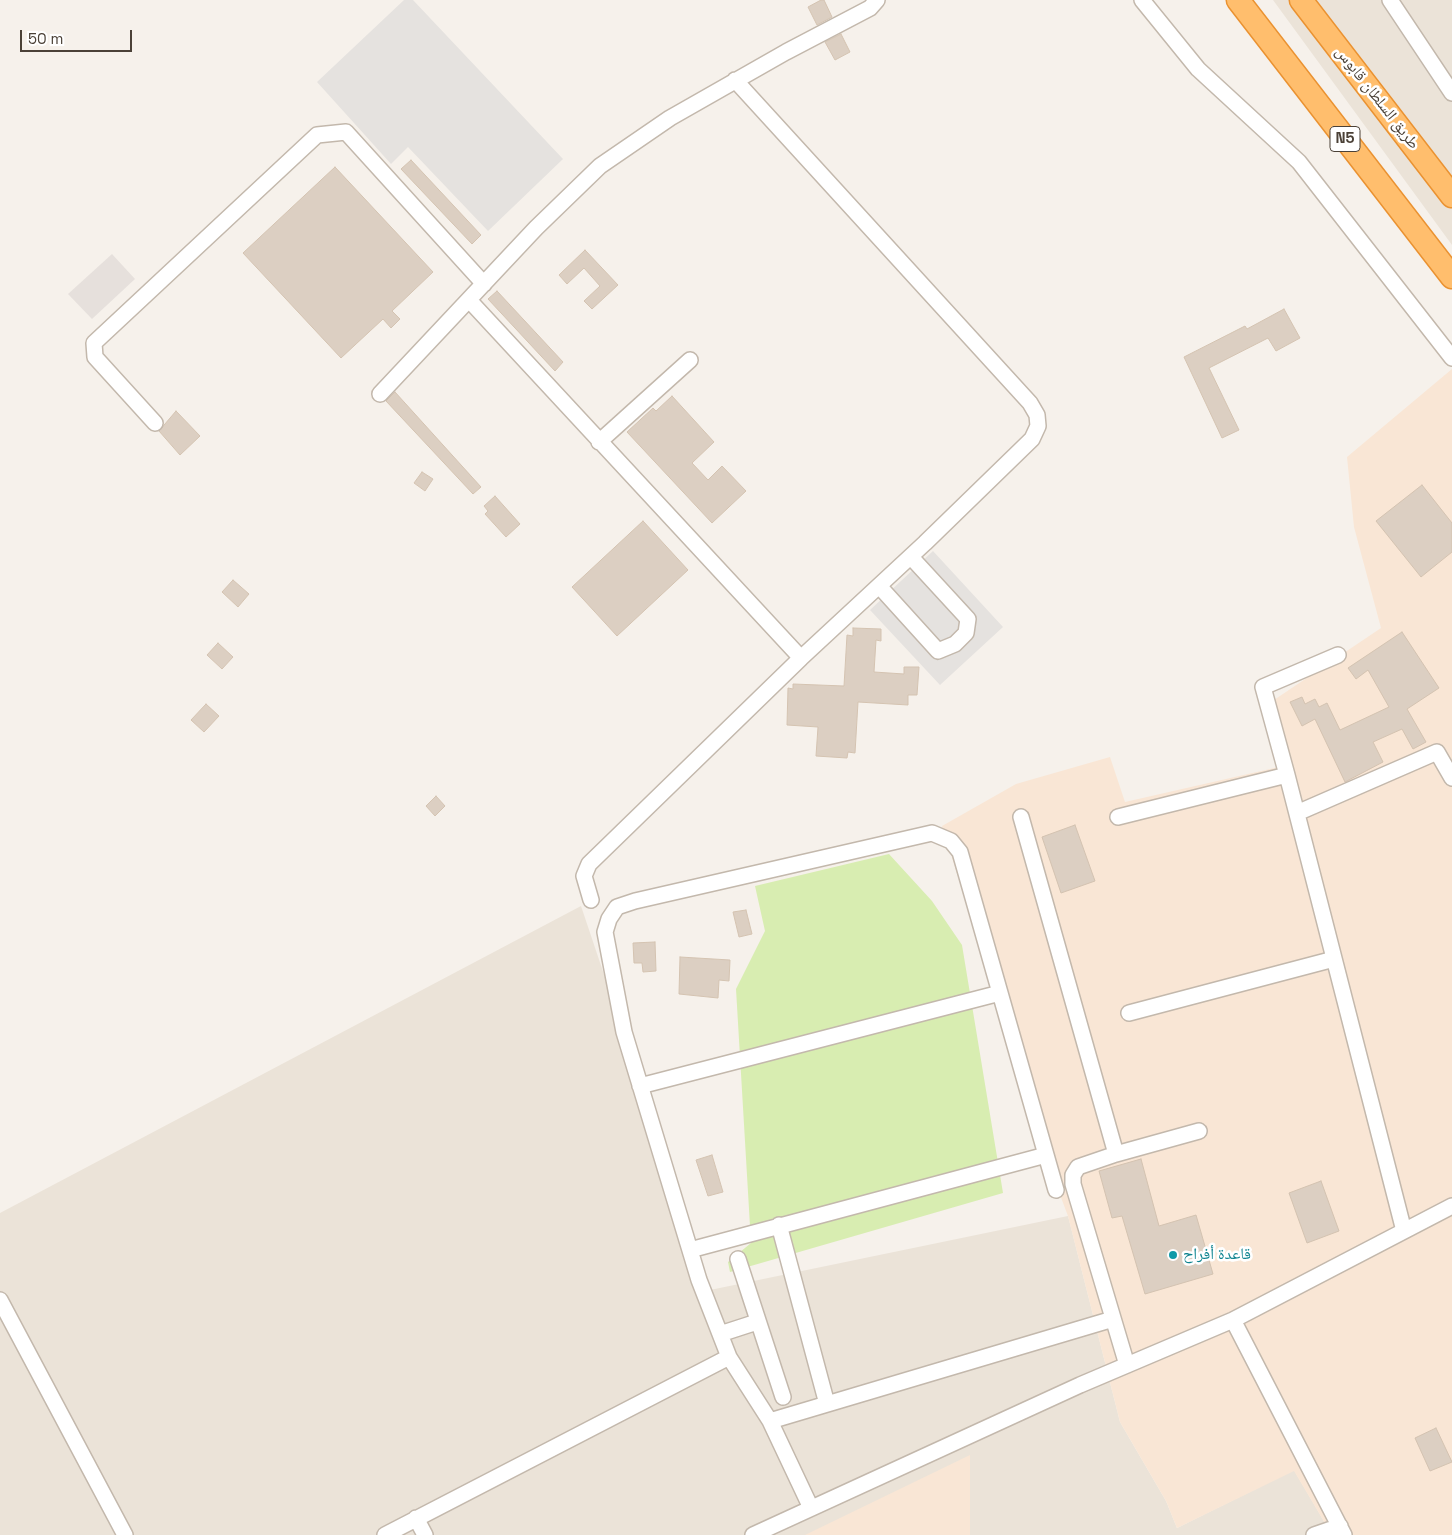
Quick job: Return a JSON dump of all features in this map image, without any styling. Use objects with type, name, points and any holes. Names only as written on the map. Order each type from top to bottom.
[{"type":"highway","name":"N5","points":[[1238,0],[1452,277]]},
{"type":"highway","name":"طريق السلطان قابوس","points":[[1301,0],[1452,196]]},
{"type":"highway","points":[[1311,0],[1348,48],[1384,109]]},
{"type":"street","points":[[380,394],[536,228],[600,166],[670,118],[735,80],[870,8],[877,0]]},
{"type":"street","points":[[1142,0],[1198,69],[1299,162],[1452,358]]},
{"type":"street","points":[[1390,0],[1452,93]]},
{"type":"street","points":[[591,900],[584,876],[589,864],[802,658],[880,587],[1032,439],[1038,426],[1035,410],[735,80]]},
{"type":"street","points":[[156,423],[95,358],[94,343],[317,135],[346,132],[484,284]]},
{"type":"street","points":[[469,300],[599,442],[802,658]]},
{"type":"street","points":[[599,442],[690,360]]},
{"type":"street","points":[[880,587],[938,651],[955,644],[966,633],[968,619],[910,557]]},
{"type":"street","points":[[1338,655],[1262,686],[1287,774],[1404,1231]]},
{"type":"street","points":[[1297,813],[1437,752],[1452,778]]},
{"type":"street","points":[[1118,817],[1287,774]]},
{"type":"street","points":[[1022,817],[1116,1154]]},
{"type":"street","points":[[811,1508],[770,1421],[730,1356],[720,1334],[690,1250],[624,1032],[605,932],[617,907],[634,901],[932,833],[941,835],[951,841],[960,852],[1056,1190]]},
{"type":"street","points":[[1129,1013],[1334,959]]},
{"type":"street","points":[[640,1086],[1000,992]]},
{"type":"street","points":[[1127,1365],[1073,1184],[1073,1174],[1078,1167],[1116,1154],[1199,1131]]},
{"type":"street","points":[[690,1250],[1046,1155]]},
{"type":"street","points":[[752,1535],[1127,1365],[1233,1320],[1452,1206]]},
{"type":"street","points":[[779,1225],[827,1404]]},
{"type":"street","points":[[738,1259],[783,1397]]},
{"type":"street","points":[[0,1300],[6,1323],[125,1535]]},
{"type":"street","points":[[770,1421],[1113,1318]]},
{"type":"street","points":[[1233,1320],[1342,1531],[1314,1535]]},
{"type":"street","points":[[720,1334],[757,1322]]},
{"type":"street","points":[[385,1535],[730,1356]]},
{"type":"street","points":[[416,1518],[425,1535]]},
{"type":"shaded area","points":[[404,0],[413,0],[563,159],[488,231],[408,147],[391,164],[317,82]]},
{"type":"shaded area","points":[[1273,0],[1452,0],[1452,245]]},
{"type":"shaded area","points":[[112,254],[135,279],[92,319],[68,294]]},
{"type":"shaded area","points":[[1452,369],[1452,1535],[1332,1535],[1294,1471],[1177,1528],[1166,1501],[1120,1422],[1068,1216],[1051,1171],[942,826],[1016,784],[1110,757],[1125,802],[1292,764],[1274,700],[1381,628],[1354,527],[1347,457]]},
{"type":"shaded area","points":[[933,551],[1003,627],[940,685],[870,610]]},
{"type":"shaded area","points":[[581,906],[710,1290],[1068,1216],[1120,1422],[1166,1501],[1177,1528],[1294,1470],[1332,1535],[0,1535],[0,1213]]},
{"type":"shaded area","points":[[970,1455],[970,1535],[805,1535]]},
{"type":"green space","points":[[889,854],[932,901],[962,945],[1003,1193],[730,1272],[728,1262],[751,1243],[736,989],[765,931],[755,886]]},
{"type":"building","points":[[824,0],[832,17],[817,25],[808,7]]},
{"type":"building","points":[[841,34],[850,52],[835,60],[825,42]]},
{"type":"building","points":[[411,160],[481,235],[472,244],[401,169]]},
{"type":"building","points":[[335,167],[433,272],[392,311],[400,319],[391,328],[383,319],[341,358],[243,253]]},
{"type":"building","points":[[585,250],[618,285],[592,309],[584,301],[600,286],[584,268],[567,284],[559,275]]},
{"type":"building","points":[[497,291],[563,362],[555,371],[488,299]]},
{"type":"building","points":[[1284,309],[1300,338],[1276,351],[1268,338],[1209,368],[1239,430],[1222,438],[1184,357],[1245,326],[1247,329]]},
{"type":"building","points":[[395,392],[481,487],[473,494],[386,401]]},
{"type":"building","points":[[672,396],[714,442],[692,463],[708,480],[722,466],[746,491],[712,523],[627,432],[653,408],[656,411]]},
{"type":"building","points":[[176,411],[200,436],[180,455],[159,431]]},
{"type":"building","points":[[422,472],[433,479],[425,491],[414,483]]},
{"type":"building","points":[[1422,485],[1452,523],[1452,552],[1421,577],[1376,521]]},
{"type":"building","points":[[495,496],[520,524],[506,537],[485,514],[488,511],[484,506]]},
{"type":"building","points":[[643,521],[688,570],[617,636],[572,587]]},
{"type":"building","points":[[233,580],[249,594],[238,607],[222,592]]},
{"type":"building","points":[[853,628],[881,629],[881,641],[876,640],[874,672],[904,674],[904,667],[919,667],[917,695],[908,695],[908,705],[858,702],[855,753],[848,752],[847,758],[816,756],[818,727],[787,725],[788,688],[793,689],[793,684],[844,686],[847,635],[853,636]]},
{"type":"building","points":[[1402,632],[1439,688],[1407,709],[1426,742],[1413,749],[1402,729],[1373,742],[1383,762],[1345,782],[1315,719],[1302,726],[1290,702],[1302,697],[1305,704],[1315,699],[1319,707],[1327,703],[1340,730],[1389,707],[1368,670],[1356,679],[1348,668]]},
{"type":"building","points":[[218,643],[233,657],[222,669],[207,655]]},
{"type":"building","points":[[206,704],[219,716],[204,732],[191,720]]},
{"type":"building","points":[[436,796],[445,806],[435,816],[426,806]]},
{"type":"building","points":[[1075,825],[1095,881],[1061,893],[1042,837]]},
{"type":"building","points":[[746,910],[752,934],[739,937],[733,912]]},
{"type":"building","points":[[655,942],[656,971],[643,972],[642,963],[634,963],[633,943]]},
{"type":"building","points":[[680,957],[730,960],[729,981],[719,980],[718,998],[679,994]]},
{"type":"building","points":[[712,1155],[723,1192],[708,1196],[696,1160]]},
{"type":"building","points":[[1141,1159],[1159,1226],[1196,1215],[1213,1274],[1145,1294],[1122,1216],[1112,1218],[1099,1171]]},
{"type":"building","points":[[1321,1181],[1339,1231],[1307,1243],[1289,1193]]},
{"type":"building","points":[[1436,1428],[1452,1462],[1430,1471],[1415,1438]]},
{"type":"place","name":"قاعدة أفراح","points":[[1173,1255]]}]
